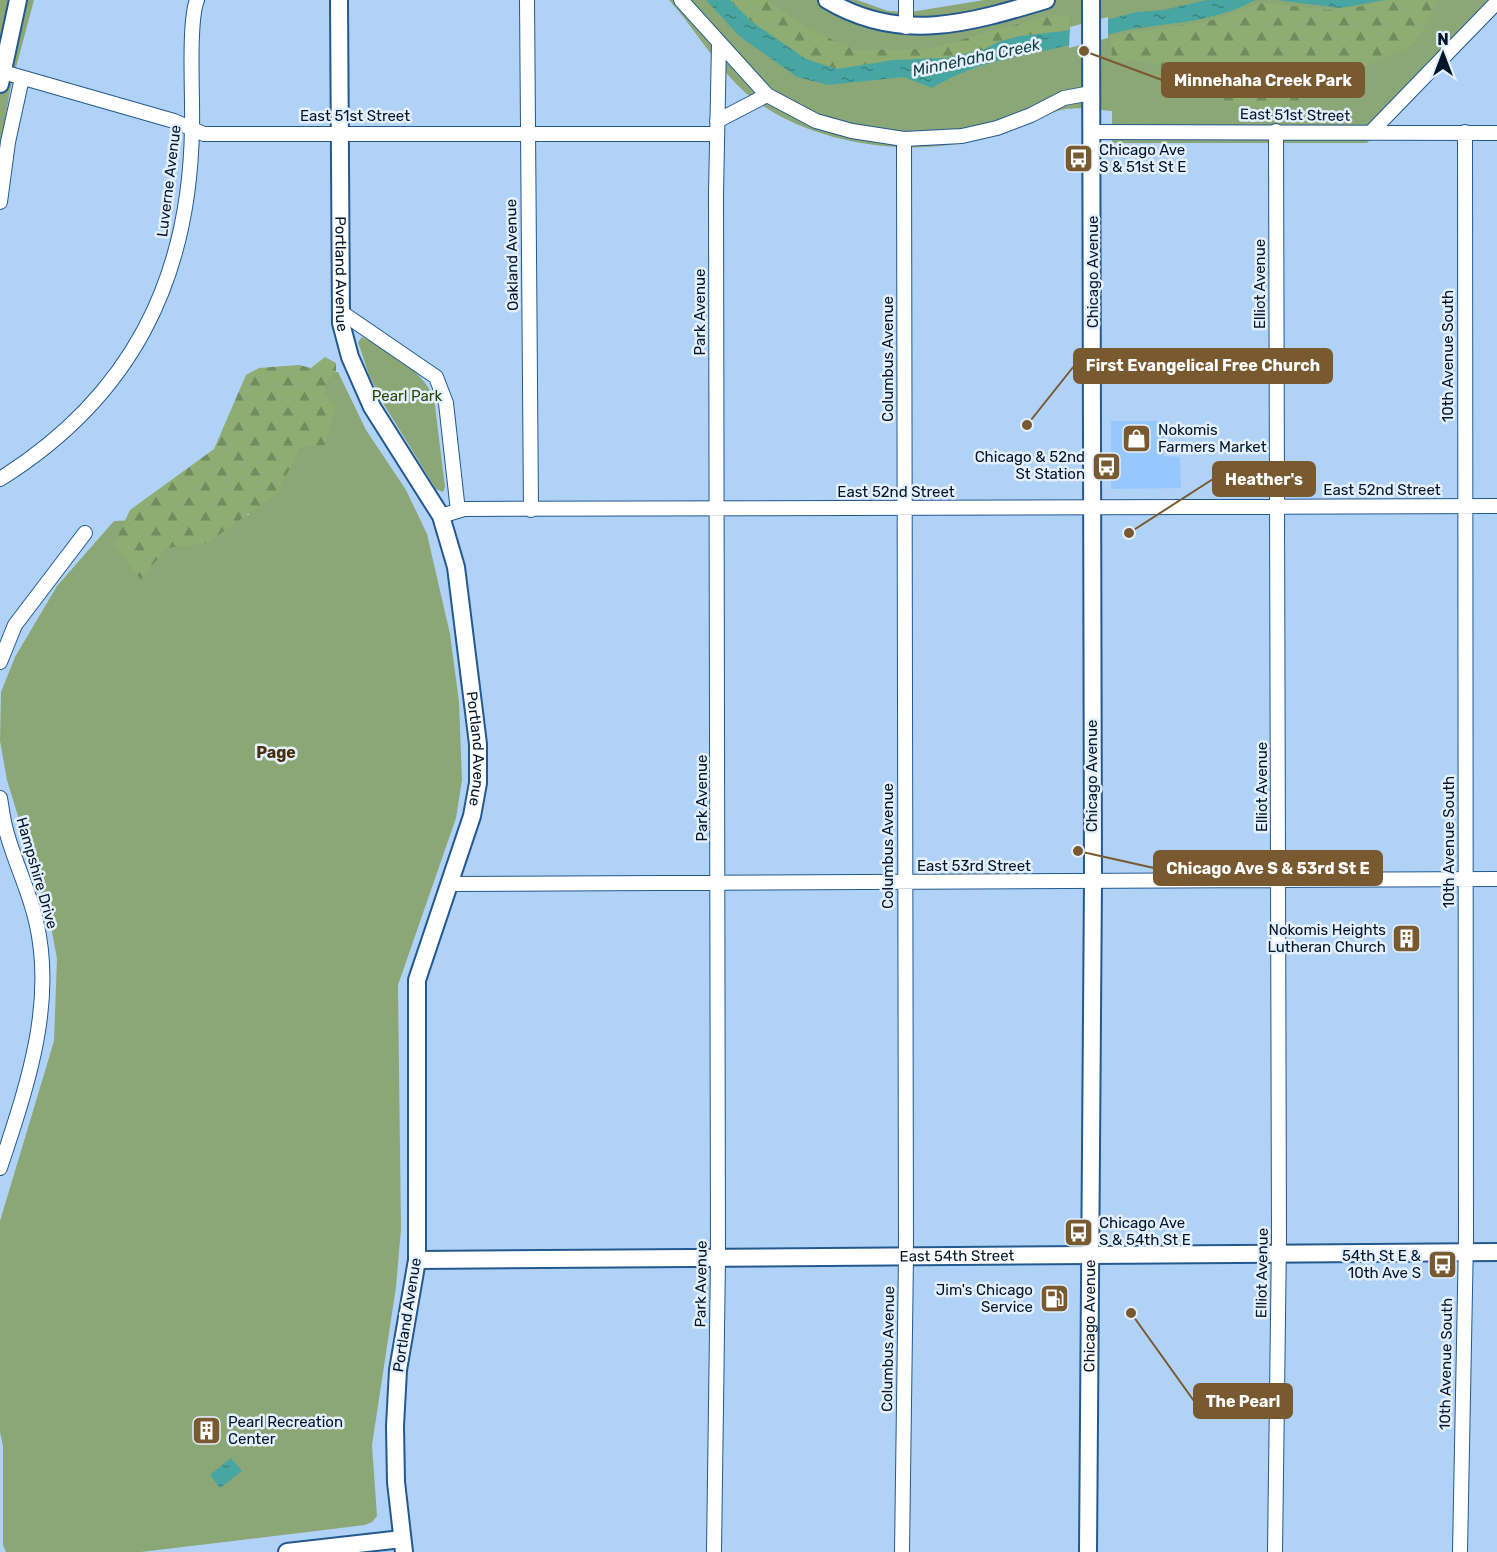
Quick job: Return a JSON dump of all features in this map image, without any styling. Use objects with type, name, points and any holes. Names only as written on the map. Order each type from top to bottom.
[{"type":"street","points":[[1,78],[18,0]]},
{"type":"street","name":"Luverne Avenue","points":[[0,479],[23,464],[100,394],[126,363],[147,328],[164,291],[176,253],[184,214],[192,130],[194,20],[197,0]]},
{"type":"street","name":"Portland Avenue","points":[[339,0],[342,133],[341,323],[350,357],[372,407],[441,516],[456,567],[478,744],[478,783],[472,816],[417,980],[417,1260],[398,1370],[396,1471],[403,1546]]},
{"type":"street","name":"Oakland Avenue","points":[[527,0],[531,510]]},
{"type":"street","points":[[681,0],[767,95],[816,121],[852,131],[904,139],[962,136],[997,128],[1031,115],[1064,98],[1091,93]]},
{"type":"street","points":[[827,0],[849,12],[883,24],[906,27],[983,16],[1046,0]]},
{"type":"street","points":[[906,0],[906,27]]},
{"type":"street","points":[[1371,132],[1497,2]]},
{"type":"street","name":"Chicago Avenue","points":[[1088,1552],[1093,881],[1091,5]]},
{"type":"street","name":"Park Avenue","points":[[714,1552],[718,1258],[717,127],[719,44]]},
{"type":"street","name":"East 51st Street","points":[[1,78],[22,78],[174,121],[204,134],[528,134],[717,127],[767,95]]},
{"type":"street","points":[[0,202],[8,142],[22,78]]},
{"type":"street","name":"Elliot Avenue","points":[[1275,1552],[1279,1253],[1276,131]]},
{"type":"street","name":"East 51st Street","points":[[1093,132],[1497,133]]},
{"type":"street","name":"10th Avenue South","points":[[1460,1552],[1465,1252],[1465,132]]},
{"type":"street","name":"Columbus Avenue","points":[[902,1552],[906,1256],[904,139]]},
{"type":"street","points":[[341,312],[436,377],[446,403],[458,511]]},
{"type":"street","name":"East 52nd Street","points":[[441,516],[458,511],[531,510],[1497,506]]},
{"type":"street","points":[[0,662],[15,625],[85,533]]},
{"type":"street","name":"Hampshire Drive","points":[[0,798],[3,830],[36,922],[42,965],[41,1007],[36,1049],[0,1168]]},
{"type":"street","name":"East 53rd Street","points":[[451,884],[1497,879]]},
{"type":"street","name":"East 54th Street","points":[[417,1260],[1497,1252]]},
{"type":"street","points":[[287,1552],[403,1546]]},
{"type":"shaded area","name":"Nokomis Farmers Market","points":[[1111,421],[1164,421],[1164,456],[1180,457],[1181,488],[1111,489]]},
{"type":"green space","points":[[0,0],[34,0],[10,90],[0,150]]},
{"type":"green space","points":[[669,0],[857,0],[888,11],[911,12],[984,0],[1497,0],[1497,13],[1367,143],[1112,143],[1112,111],[1077,108],[1053,112],[1016,129],[985,138],[940,146],[911,147],[881,146],[823,134],[770,110],[736,84]]},
{"type":"green space","points":[[730,0],[766,0],[805,27],[855,50],[928,49],[1051,15],[1069,16],[1069,30],[1020,36],[998,42],[983,50],[931,60],[894,60],[837,69],[806,59],[752,22]]},
{"type":"green space","points":[[1388,0],[1437,0],[1426,25],[1410,48],[1371,63],[1305,98],[1276,109],[1225,102],[1196,81],[1168,67],[1134,60],[1112,63],[1111,36],[1209,21],[1262,3],[1327,10],[1358,7]]},
{"type":"green space","name":"Pearl Park","points":[[362,337],[404,362],[421,378],[434,398],[445,487],[443,492],[436,489],[383,403],[369,375],[358,342]]},
{"type":"green space","points":[[325,357],[336,363],[336,371],[327,381],[324,394],[335,407],[325,445],[300,447],[278,493],[207,543],[166,548],[141,580],[114,544],[130,510],[214,449],[246,375],[259,368],[299,365],[311,368]]},
{"type":"green space","name":"Pearl Park","points":[[338,372],[366,430],[406,490],[427,534],[450,634],[459,702],[462,780],[456,818],[398,985],[401,1229],[396,1287],[372,1445],[377,1516],[365,1525],[141,1552],[6,1552],[3,1545],[3,1446],[0,1432],[0,1221],[54,1041],[57,959],[50,921],[7,780],[0,741],[1,692],[15,657],[57,586],[114,521],[249,515],[246,375]]},
{"type":"water","name":"Minnehaha Creek","points":[[706,0],[730,0],[752,22],[806,59],[837,69],[894,60],[946,58],[983,50],[998,42],[1020,36],[1064,31],[1136,12],[1163,10],[1206,0],[1256,0],[1210,17],[1132,29],[997,61],[965,71],[932,88],[904,77],[828,85],[797,77],[739,36]]},
{"type":"water","points":[[1276,0],[1385,0],[1340,8]]},
{"type":"water","points":[[231,1458],[242,1471],[220,1488],[210,1475]]},
{"type":"pier","points":[[1108,17],[1108,38],[1069,48],[1070,27]]},
{"type":"place","name":"Minnehaha Creek Park","points":[[1084,51]]},
{"type":"place","name":"Chicago Ave S & 51st St E","points":[[1078,159]]},
{"type":"place","name":"First Evangelical Free Church","points":[[1027,425]]},
{"type":"place","name":"Nokomis Farmers Market","points":[[1137,439]]},
{"type":"place","name":"Chicago & 52nd St Station","points":[[1106,466]]},
{"type":"place","name":"Heather's","points":[[1129,533]]},
{"type":"place","name":"Chicago Ave S & 53rd St E","points":[[1078,851]]},
{"type":"place","name":"Nokomis Heights Lutheran Church","points":[[1407,939]]},
{"type":"place","name":"Chicago Ave S & 54th St E","points":[[1078,1232]]},
{"type":"place","name":"54th St E & 10th Ave S","points":[[1442,1265]]},
{"type":"place","name":"Jim's Chicago Service","points":[[1054,1299]]},
{"type":"place","name":"The Pearl","points":[[1131,1313]]},
{"type":"place","name":"Pearl Recreation Center","points":[[207,1431]]},
{"type":"district","name":"Page","points":[[276,752]]}]
